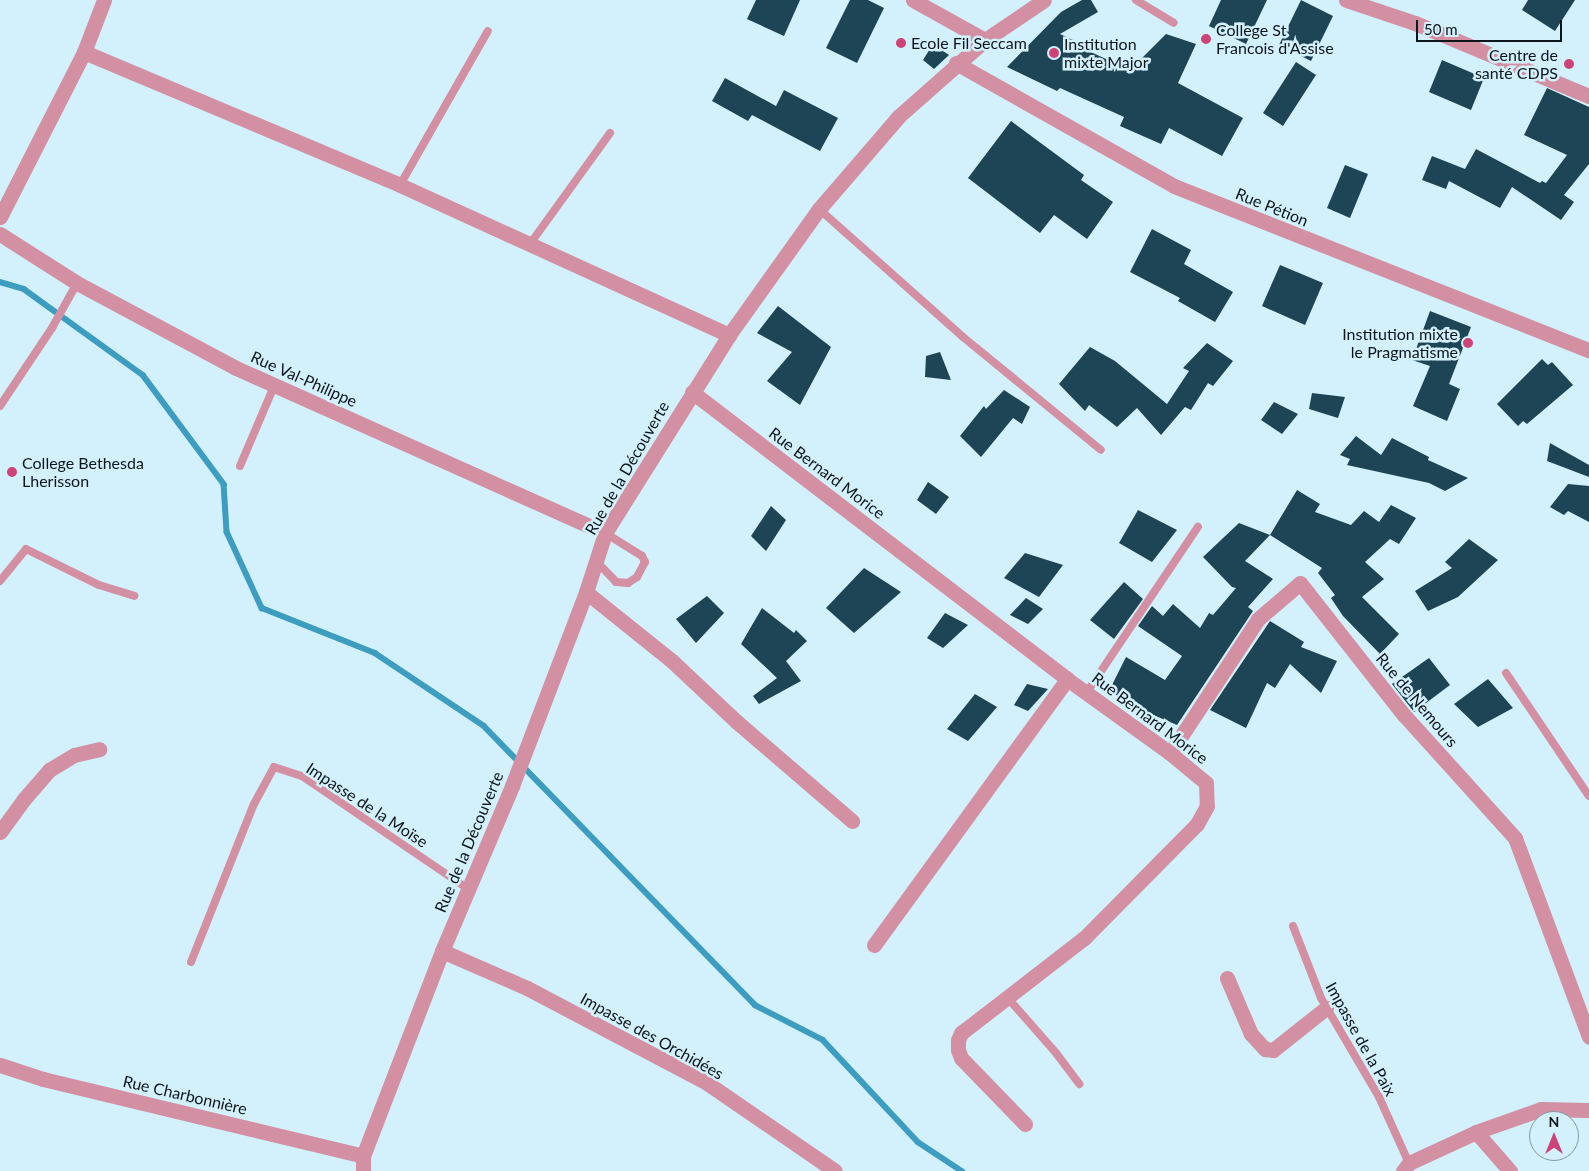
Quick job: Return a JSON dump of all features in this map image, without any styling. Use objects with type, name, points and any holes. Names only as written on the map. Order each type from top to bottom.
[{"type":"street","points":[[0,217],[84,52],[104,0]]},
{"type":"street","points":[[913,0],[985,40]]},
{"type":"street","name":"Rue de la Découverte","points":[[363,1171],[363,1156],[442,951],[512,786],[586,592],[605,533],[729,335],[819,209],[899,116],[956,63],[985,40],[1044,0]]},
{"type":"street","points":[[1346,0],[1415,23],[1589,96]]},
{"type":"street","points":[[84,52],[400,185],[729,335]]},
{"type":"street","name":"Rue Pétion","points":[[956,63],[1174,186],[1589,350]]},
{"type":"street","name":"Rue Val-Philippe","points":[[0,234],[77,283],[236,368],[276,384],[605,533]]},
{"type":"street","name":"Rue Bernard Morice","points":[[692,392],[1067,679],[1170,753],[1206,783],[1207,806],[1197,824],[1084,938],[1007,996],[961,1034],[958,1040],[958,1050],[961,1058],[1025,1124]]},
{"type":"street","name":"Rue de Nemours","points":[[1170,753],[1258,619],[1300,583],[1404,714],[1515,838],[1589,1037]]},
{"type":"street","points":[[586,592],[672,661],[744,728],[852,821]]},
{"type":"street","points":[[874,945],[1067,679]]},
{"type":"street","points":[[0,832],[24,799],[49,770],[74,755],[99,750]]},
{"type":"street","name":"Impasse des Orchidées","points":[[442,951],[528,988],[707,1083],[835,1171]]},
{"type":"street","points":[[1227,978],[1251,1034],[1265,1049],[1273,1050],[1326,1008]]},
{"type":"street","name":"Rue Charbonnière","points":[[0,1065],[43,1079],[363,1156]]},
{"type":"street","points":[[1406,1167],[1476,1132],[1541,1109],[1589,1110]]},
{"type":"street","points":[[1476,1132],[1510,1171]]},
{"type":"lane","points":[[1136,0],[1174,23]]},
{"type":"lane","points":[[400,185],[488,31]]},
{"type":"lane","points":[[530,244],[610,133]]},
{"type":"lane","points":[[819,209],[963,337],[1101,450]]},
{"type":"lane","points":[[0,406],[52,328],[77,283]]},
{"type":"lane","points":[[240,466],[276,384]]},
{"type":"lane","points":[[1087,692],[1198,527]]},
{"type":"lane","points":[[596,561],[616,582],[622,583],[628,583],[637,577],[646,562],[642,556],[605,533]]},
{"type":"lane","points":[[0,581],[26,549],[99,585],[134,596]]},
{"type":"lane","points":[[1506,673],[1589,796]]},
{"type":"lane","name":"Impasse de la Moïse","points":[[192,962],[254,804],[274,767],[302,776],[468,889]]},
{"type":"lane","name":"Impasse de la Paix","points":[[1293,926],[1303,956],[1326,1008],[1379,1097],[1406,1167]]},
{"type":"lane","points":[[1007,996],[1056,1053],[1079,1084]]},
{"type":"building","points":[[756,0],[800,0],[784,36],[747,19]]},
{"type":"building","points":[[850,0],[868,0],[884,8],[857,63],[826,48]]},
{"type":"building","points":[[1082,0],[1091,0],[1098,12],[1060,34],[1084,45],[1082,48],[1130,70],[1166,34],[1196,44],[1178,83],[1243,118],[1222,156],[1169,128],[1161,144],[1120,126],[1124,117],[1060,88],[1057,91],[1007,67],[1061,12]]},
{"type":"building","points":[[1221,0],[1267,0],[1246,44],[1209,26]]},
{"type":"building","points":[[1301,0],[1333,16],[1311,61],[1279,45]]},
{"type":"building","points":[[1528,0],[1575,0],[1555,31],[1522,10]]},
{"type":"building","points":[[933,44],[949,55],[934,69],[923,60]]},
{"type":"building","points":[[1442,60],[1484,78],[1471,110],[1429,92]]},
{"type":"building","points":[[1296,62],[1316,75],[1283,126],[1263,113]]},
{"type":"building","points":[[725,78],[776,106],[784,90],[838,118],[820,151],[752,115],[748,121],[712,101]]},
{"type":"building","points":[[1547,88],[1589,107],[1589,164],[1564,195],[1574,202],[1561,220],[1512,187],[1500,208],[1449,181],[1446,189],[1422,180],[1432,156],[1465,169],[1476,149],[1540,183],[1542,181],[1546,183],[1567,155],[1524,135]]},
{"type":"building","points":[[1011,121],[1084,175],[1081,180],[1113,202],[1087,239],[1054,215],[1040,233],[968,178]]},
{"type":"building","points":[[1345,165],[1368,174],[1350,218],[1327,208]]},
{"type":"building","points":[[1152,229],[1191,250],[1184,264],[1233,292],[1215,322],[1178,301],[1180,298],[1130,272]]},
{"type":"building","points":[[1280,265],[1323,283],[1305,325],[1262,306]]},
{"type":"building","points":[[778,306],[831,347],[800,405],[767,381],[792,352],[757,333]]},
{"type":"building","points":[[1430,311],[1471,327],[1449,384],[1460,389],[1447,421],[1413,406],[1430,366],[1412,360]]},
{"type":"building","points":[[1207,343],[1233,361],[1213,386],[1208,383],[1191,410],[1185,407],[1161,435],[1137,408],[1117,427],[1089,405],[1085,411],[1059,384],[1090,347],[1115,361],[1167,404],[1189,371],[1183,368]]},
{"type":"building","points":[[940,352],[951,380],[925,377],[926,356]]},
{"type":"building","points":[[1542,359],[1548,365],[1552,362],[1573,385],[1527,424],[1523,421],[1518,426],[1497,404]]},
{"type":"building","points":[[1004,390],[1030,407],[1022,424],[1013,418],[981,457],[960,436],[984,406],[986,409]]},
{"type":"building","points":[[1312,393],[1345,397],[1338,418],[1309,409]]},
{"type":"building","points":[[1274,402],[1298,414],[1282,434],[1261,420]]},
{"type":"building","points":[[1356,436],[1381,455],[1392,438],[1429,457],[1428,460],[1468,478],[1445,491],[1429,483],[1347,465],[1350,459],[1340,455]]},
{"type":"building","points":[[1550,443],[1589,465],[1589,477],[1547,461]]},
{"type":"building","points":[[928,482],[949,497],[936,514],[917,500]]},
{"type":"building","points":[[1568,484],[1589,486],[1589,522],[1568,511],[1564,515],[1550,507]]},
{"type":"building","points":[[1297,490],[1320,504],[1315,512],[1351,525],[1364,511],[1379,522],[1391,505],[1416,518],[1399,544],[1390,539],[1365,562],[1384,579],[1362,597],[1399,634],[1380,654],[1343,616],[1331,598],[1335,595],[1318,573],[1322,568],[1270,535]]},
{"type":"building","points":[[771,506],[786,520],[766,551],[751,536]]},
{"type":"building","points":[[1138,510],[1177,530],[1152,562],[1119,543]]},
{"type":"building","points":[[1239,523],[1270,535],[1245,561],[1273,579],[1248,607],[1253,611],[1177,725],[1151,714],[1109,691],[1126,657],[1165,680],[1182,656],[1138,626],[1152,606],[1163,616],[1173,604],[1200,628],[1209,613],[1213,615],[1236,588],[1232,587],[1203,557]]},
{"type":"building","points":[[1469,539],[1498,560],[1458,597],[1428,611],[1415,591],[1452,568],[1445,562]]},
{"type":"building","points":[[1025,553],[1063,565],[1039,597],[1004,578]]},
{"type":"building","points":[[864,568],[901,592],[854,633],[826,608]]},
{"type":"building","points":[[1124,582],[1143,599],[1114,639],[1090,620]]},
{"type":"building","points":[[707,596],[724,613],[696,643],[676,619]]},
{"type":"building","points":[[1026,598],[1043,609],[1028,624],[1010,615]]},
{"type":"building","points":[[762,608],[794,633],[796,630],[807,641],[786,661],[801,681],[759,704],[753,696],[777,678],[741,644]]},
{"type":"building","points":[[945,613],[968,625],[943,648],[927,638]]},
{"type":"building","points":[[1270,621],[1304,642],[1301,647],[1337,661],[1321,693],[1290,664],[1275,688],[1267,683],[1246,728],[1210,710]]},
{"type":"building","points":[[1429,658],[1450,685],[1414,712],[1392,684]]},
{"type":"building","points":[[1488,679],[1513,708],[1478,727],[1454,704]]},
{"type":"building","points":[[1027,684],[1048,689],[1028,711],[1014,705]]},
{"type":"building","points":[[975,694],[997,707],[968,741],[947,729]]},
{"type":"waterway","points":[[0,282],[24,289],[143,375],[224,484],[227,532],[262,608],[375,653],[484,726],[755,1005],[823,1040],[918,1142],[962,1171]]},
{"type":"place","name":"College St Francois d'Assise","points":[[1206,39]]},
{"type":"place","name":"Ecole Fil Seccam","points":[[901,43]]},
{"type":"place","name":"Institution mixte Major","points":[[1054,53]]},
{"type":"place","name":"Centre de santé CDPS","points":[[1569,64]]},
{"type":"place","name":"Institution mixte le Pragmatisme","points":[[1468,343]]},
{"type":"place","name":"College Bethesda Lherisson","points":[[12,472]]}]
